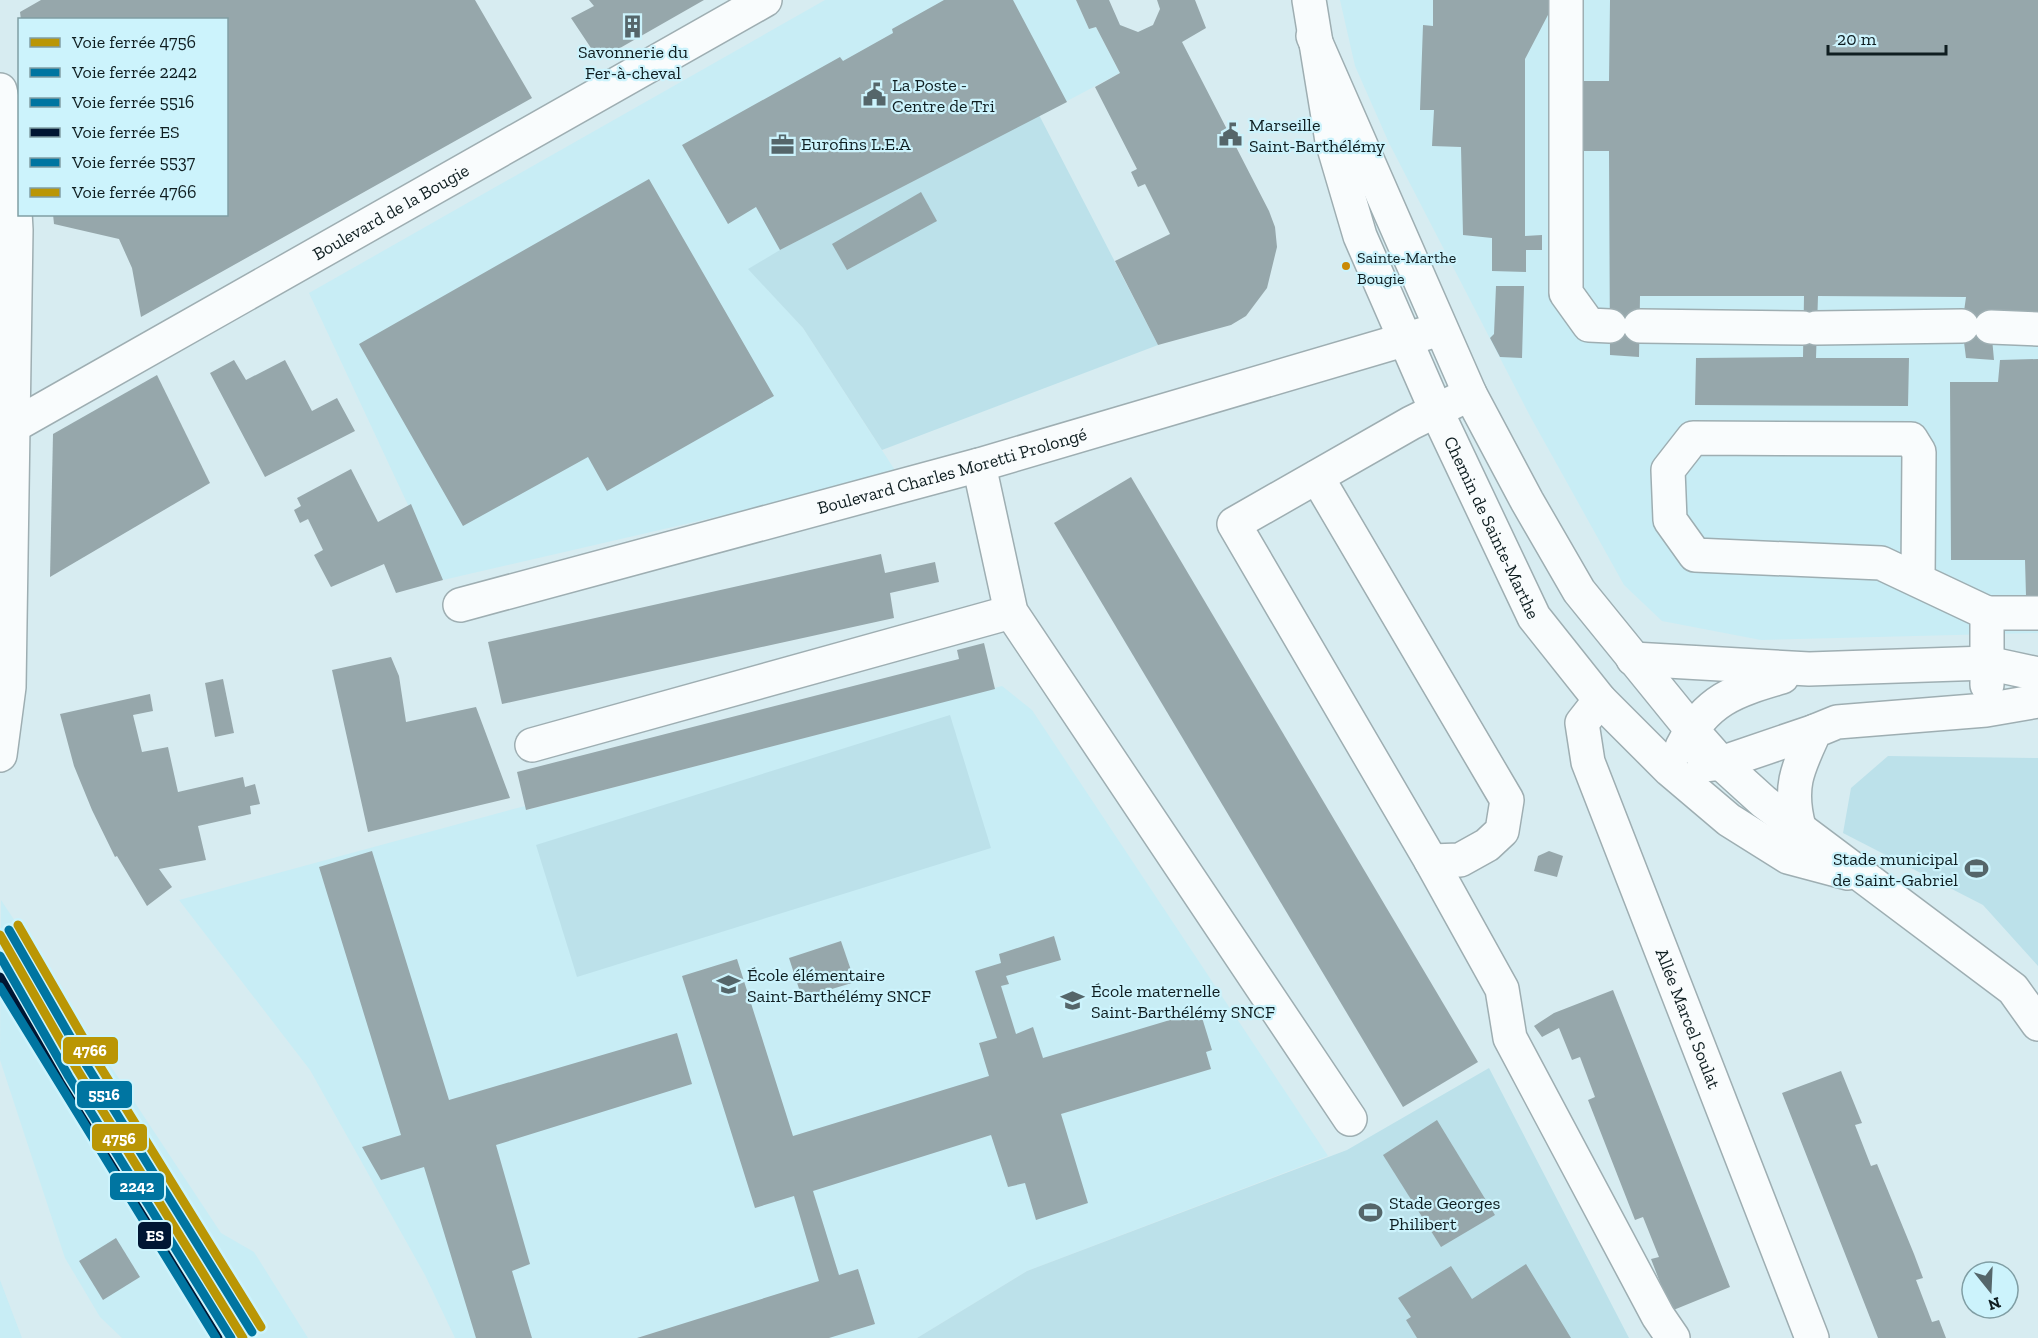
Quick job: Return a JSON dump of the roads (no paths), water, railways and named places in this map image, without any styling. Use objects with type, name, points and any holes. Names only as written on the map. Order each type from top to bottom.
[{"type":"street","name":"Boulevard de la Bougie","points":[[15,425],[765,0]]},
{"type":"street","name":"Chemin de Sainte-Marthe","points":[[1308,0],[1332,141],[1360,236],[1436,410],[1534,617],[1600,700],[1670,770],[1729,820],[1788,856],[1863,877]]},
{"type":"street","points":[[1566,0],[1566,293],[1589,325],[2038,329]]},
{"type":"street","name":"Chemin de Sainte-Marthe","points":[[1313,36],[1470,394],[1527,501],[1579,591],[1721,763],[1764,802],[2013,989],[2038,1024]]},
{"type":"street","points":[[0,90],[11,140],[16,230],[15,425],[9,687],[0,755]]},
{"type":"street","name":"Boulevard Charles Moretti Prolongé","points":[[460,605],[979,465],[1443,328]]},
{"type":"street","points":[[1470,394],[1436,410],[1234,524],[1431,861],[1502,989],[1510,1038],[1658,1316],[1673,1338]]},
{"type":"street","points":[[1918,579],[1919,452],[1911,439],[1694,438],[1668,470],[1670,520],[1695,555],[1881,563],[1987,613],[2038,613]]},
{"type":"street","points":[[979,465],[1011,612],[1350,1119]]},
{"type":"street","points":[[1317,477],[1507,800],[1502,831],[1487,845],[1460,860],[1431,861]]},
{"type":"street","points":[[532,745],[1011,612]]},
{"type":"street","points":[[1986,710],[1987,613]]},
{"type":"street","points":[[1633,659],[1809,669],[1988,663],[2038,674]]},
{"type":"street","points":[[1670,770],[1700,716],[1738,690],[1809,669]]},
{"type":"street","name":"Allée Marcel Soulat","points":[[1600,700],[1582,723],[1588,762],[1812,1338]]},
{"type":"street","points":[[1670,770],[1721,763],[1837,723],[1986,710],[2038,701]]},
{"type":"street","points":[[1799,827],[1793,802],[1798,767],[1815,731]]},
{"type":"rail line","name":"4766","points":[[18,925],[96,1060],[261,1327]]},
{"type":"rail line","name":"5516","points":[[9,930],[87,1066],[252,1332]]},
{"type":"rail line","name":"4756","points":[[0,935],[78,1071],[243,1338]]},
{"type":"rail line","name":"2242","points":[[0,956],[69,1077],[231,1338]]},
{"type":"rail line","name":"ES","points":[[0,977],[60,1082],[218,1338]]},
{"type":"rail line","name":"5537","points":[[0,987],[216,1338]]},
{"type":"place","name":"Savonnerie du Fer-à-cheval","points":[[633,26]]},
{"type":"place","name":"La Poste - Centre de Tri","points":[[874,95]]},
{"type":"place","name":"Marseille Saint-Barthélémy","points":[[1231,135]]},
{"type":"place","name":"Eurofins L.E.A","points":[[783,144]]},
{"type":"place","name":"Sainte-Marthe Bougie","points":[[1346,266]]},
{"type":"place","name":"Stade municipal de Saint-Gabriel","points":[[1976,869]]},
{"type":"place","name":"École élémentaire Saint-Barthélémy SNCF","points":[[729,985]]},
{"type":"place","name":"École maternelle Saint-Barthélémy SNCF","points":[[1073,1001]]},
{"type":"place","name":"Stade Georges Philibert","points":[[1371,1213]]}]
